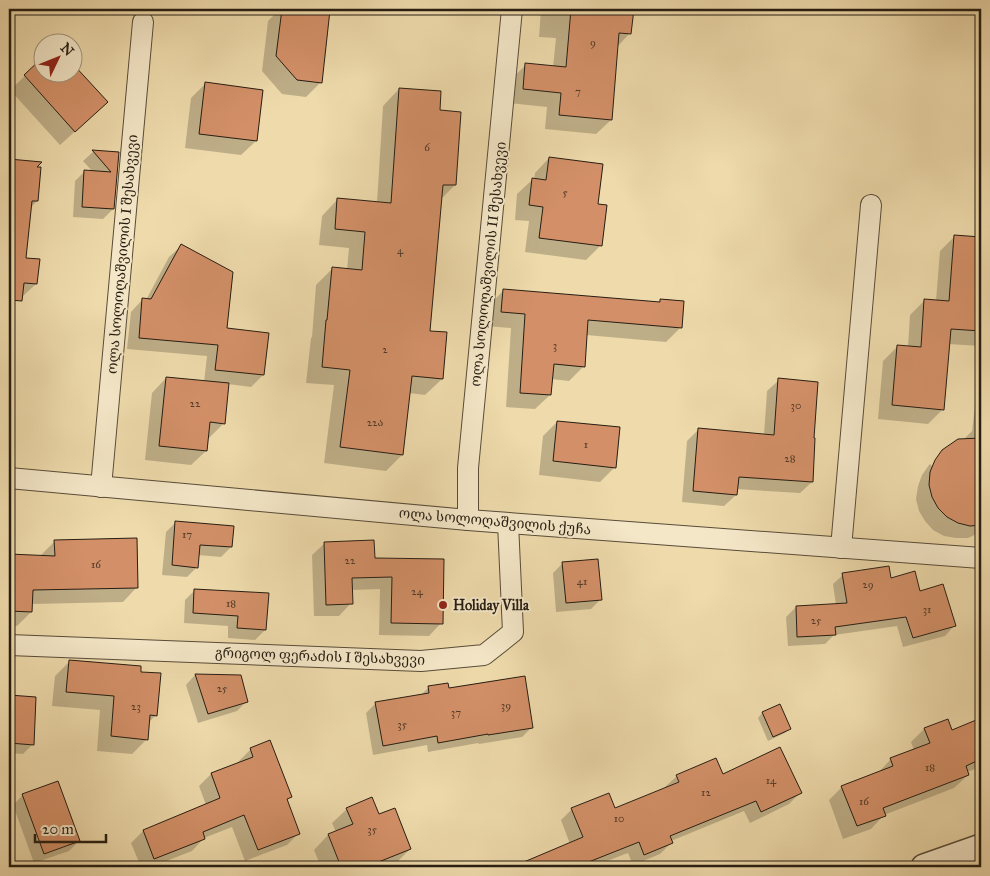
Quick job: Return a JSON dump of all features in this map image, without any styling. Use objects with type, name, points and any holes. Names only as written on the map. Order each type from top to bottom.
[{"type":"street","name":"ოლა სოლოღაშვილის II შესახვევი","points":[[468,520],[468,468],[512,9]]},
{"type":"street","name":"ოლა სოლოღაშვილის I შესახვევი","points":[[101,487],[143,22]]},
{"type":"street","points":[[841,548],[871,205]]},
{"type":"street","name":"ოლა სოლოღაშვილის ქუჩა","points":[[9,478],[468,520],[981,558]]},
{"type":"street","name":"გრიგოლ ფერაძის I შესახვევი","points":[[9,645],[421,661],[484,655],[513,632],[508,523]]},
{"type":"street","points":[[924,867],[981,847]]},
{"type":"building","points":[[282,9],[330,10],[322,83],[297,80],[276,56]]},
{"type":"building","points":[[571,9],[634,9],[631,34],[619,33],[612,120],[559,115],[561,93],[523,89],[525,63],[566,67]]},
{"type":"building","points":[[32,67],[32,82],[82,82],[82,74],[108,102],[75,132],[24,75]]},
{"type":"building","points":[[205,82],[263,90],[257,141],[199,134]]},
{"type":"building","points":[[399,88],[441,91],[440,110],[461,112],[456,185],[443,185],[430,331],[447,332],[443,379],[412,376],[403,455],[340,447],[350,370],[322,367],[332,267],[362,270],[365,232],[335,229],[337,198],[391,203]]},
{"type":"building","points":[[92,150],[119,152],[114,209],[82,207],[84,170],[111,172]]},
{"type":"building","points":[[549,157],[603,164],[598,204],[607,205],[602,246],[539,238],[543,207],[529,205],[532,178],[546,180]]},
{"type":"building","points":[[9,159],[42,162],[37,167],[41,167],[38,201],[32,201],[26,258],[40,259],[37,284],[24,283],[22,301],[9,300]]},
{"type":"building","points":[[954,235],[981,237],[981,331],[951,329],[944,410],[892,405],[897,345],[921,347],[924,299],[949,301]]},
{"type":"building","points":[[181,244],[233,272],[227,328],[269,333],[264,375],[215,370],[218,345],[139,338],[142,298],[151,299]]},
{"type":"building","points":[[503,289],[660,302],[660,299],[684,301],[682,328],[588,320],[585,367],[554,364],[551,395],[520,393],[525,314],[501,312]]},
{"type":"building","points":[[166,377],[229,383],[225,424],[210,422],[207,451],[159,446]]},
{"type":"building","points":[[778,378],[818,382],[813,482],[739,477],[737,495],[693,491],[698,428],[774,435]]},
{"type":"building","points":[[557,421],[620,427],[616,468],[553,461]]},
{"type":"building","points":[[981,438],[981,525],[970,526],[958,523],[947,517],[938,508],[932,497],[929,485],[930,472],[942,450],[958,439]]},
{"type":"building","points":[[175,521],[234,526],[232,547],[200,545],[198,568],[172,565]]},
{"type":"building","points":[[137,538],[138,588],[33,590],[32,612],[9,611],[9,554],[55,556],[54,540]]},
{"type":"building","points":[[374,540],[375,558],[444,559],[443,624],[391,623],[392,577],[352,578],[353,604],[326,605],[324,542]]},
{"type":"building","points":[[598,559],[602,600],[566,603],[562,562]]},
{"type":"building","points":[[889,566],[891,578],[915,571],[920,591],[943,584],[956,626],[913,638],[906,617],[835,627],[836,635],[797,637],[796,606],[847,603],[842,573]]},
{"type":"building","points":[[194,589],[269,593],[266,630],[237,628],[238,616],[193,613]]},
{"type":"building","points":[[69,660],[141,666],[141,672],[161,673],[157,716],[150,715],[148,740],[111,736],[114,696],[66,692]]},
{"type":"building","points":[[195,674],[241,675],[248,702],[208,714]]},
{"type":"building","points":[[525,676],[533,728],[438,743],[437,736],[383,746],[375,702],[429,693],[428,686],[448,683],[449,688]]},
{"type":"building","points":[[9,695],[36,697],[34,745],[9,743]]},
{"type":"building","points":[[780,704],[791,729],[773,737],[762,712]]},
{"type":"building","points":[[981,718],[981,759],[966,766],[969,775],[883,808],[886,816],[857,826],[841,786],[893,766],[890,758],[930,743],[924,728],[948,719],[952,730]]},
{"type":"building","points":[[270,740],[292,797],[287,799],[300,834],[258,850],[244,815],[203,832],[205,839],[154,859],[143,830],[220,798],[211,773],[253,757],[250,748]]},
{"type":"building","points":[[780,747],[802,793],[761,812],[756,801],[670,836],[673,843],[644,855],[639,842],[576,867],[512,867],[583,837],[571,808],[609,793],[615,808],[679,782],[676,775],[716,758],[723,774]]},
{"type":"building","points":[[58,781],[80,841],[44,854],[22,794]]},
{"type":"building","points":[[372,797],[379,814],[395,808],[411,849],[366,867],[341,867],[328,834],[353,824],[346,808]]},
{"type":"place","name":"Holiday Villa","points":[[443,605]]}]
